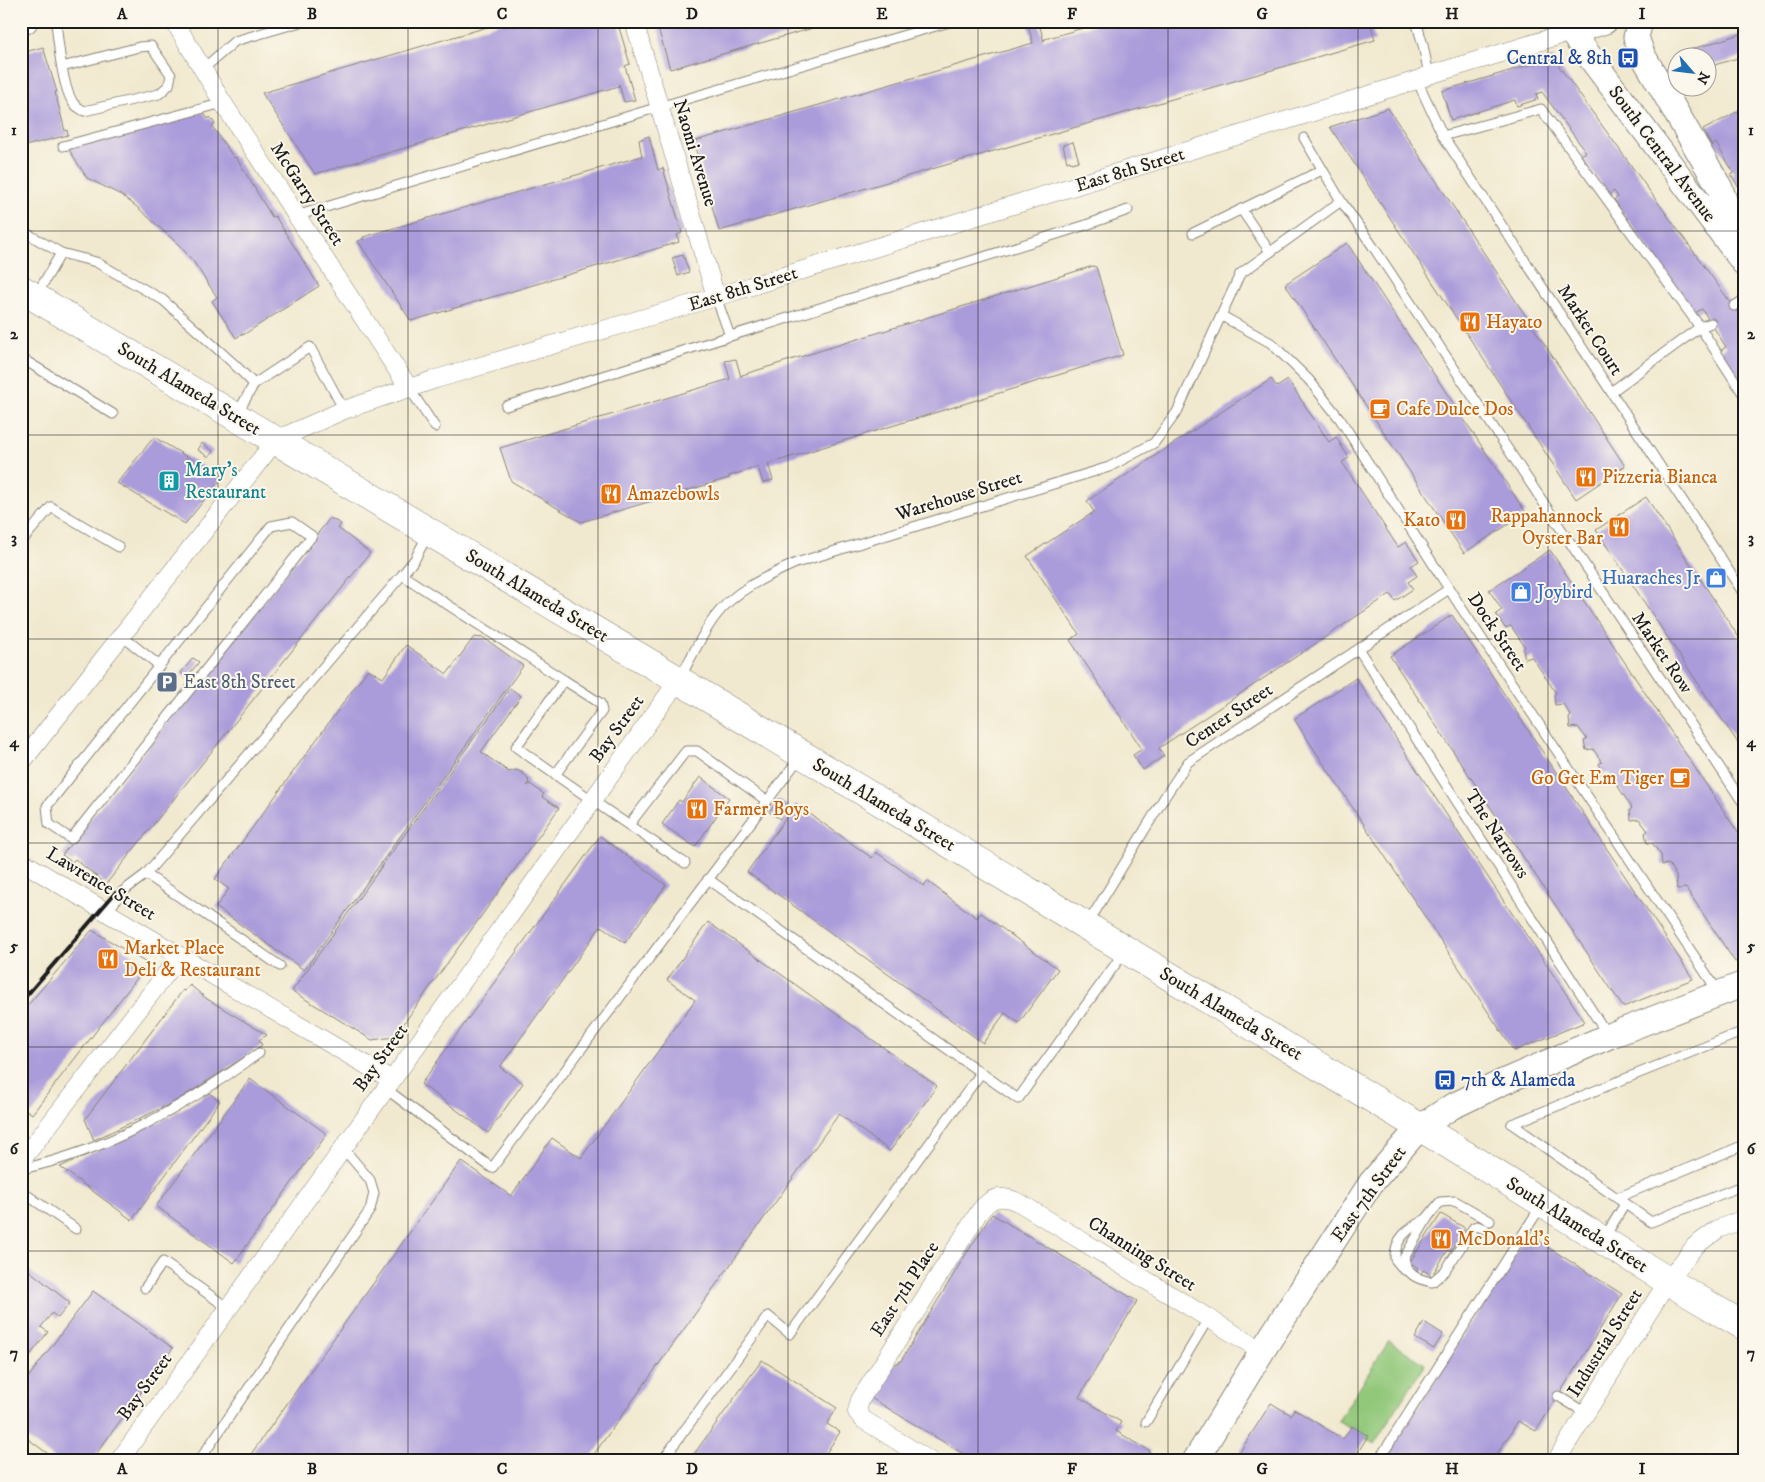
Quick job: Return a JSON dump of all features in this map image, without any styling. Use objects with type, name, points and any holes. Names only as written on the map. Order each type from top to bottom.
[{"type":"main road","points":[[21,22],[25,21]]},
{"type":"main road","name":"East 8th Street","points":[[1567,26],[1604,21]]},
{"type":"main road","points":[[1640,21],[1636,37],[1642,54],[1720,188],[1744,261]]},
{"type":"main road","name":"South Central Avenue","points":[[1567,26],[1744,261]]},
{"type":"main road","name":"South Alameda Street","points":[[25,293],[276,440],[802,755],[1418,1128],[1451,1146],[1542,1204],[1744,1326]]},
{"type":"main road","name":"East 7th Street","points":[[1195,1461],[1262,1351],[1371,1183],[1418,1128],[1451,1107],[1503,1082],[1609,1036],[1744,984]]},
{"type":"street","name":"McGarry Street","points":[[174,21],[223,104],[408,388]]},
{"type":"street","name":"Naomi Avenue","points":[[634,21],[716,297]]},
{"type":"street","name":"East 8th Street","points":[[21,763],[276,440],[344,410],[408,388],[716,297],[1423,77],[1567,26]]},
{"type":"street","name":"Bay Street","points":[[119,1461],[678,681]]},
{"type":"street","name":"Lawrence Street","points":[[21,860],[389,1084]]},
{"type":"street","points":[[21,1161],[180,956]]},
{"type":"street","name":"Channing Street","points":[[999,1198],[1010,1199],[1020,1203],[1262,1351]]},
{"type":"street","name":"East 7th Place","points":[[930,1461],[864,1420],[857,1412],[860,1400],[979,1212],[988,1201],[999,1198]]},
{"type":"street","name":"Industrial Street","points":[[1556,1461],[1668,1281],[1695,1246],[1718,1229],[1744,1219]]},
{"type":"lane","points":[[56,21],[62,67],[68,92],[74,103],[84,111],[159,94],[169,86],[171,75],[151,46],[139,47],[62,67]]},
{"type":"lane","points":[[203,70],[235,41],[304,21]]},
{"type":"lane","points":[[296,216],[659,106],[953,21]]},
{"type":"lane","name":"Market Court","points":[[1416,21],[1423,45],[1423,77],[1443,136],[1744,594]]},
{"type":"lane","points":[[63,146],[223,104]]},
{"type":"lane","points":[[1443,136],[1540,109],[1700,327],[1744,395]]},
{"type":"lane","name":"Market Row","points":[[1304,138],[1341,201],[1744,804]]},
{"type":"lane","points":[[1193,233],[1322,170]]},
{"type":"lane","name":"Warehouse Street","points":[[678,681],[715,617],[735,597],[773,574],[796,563],[1109,467],[1154,443],[1177,412],[1240,274],[1341,201]]},
{"type":"lane","points":[[1241,209],[1270,252]]},
{"type":"lane","points":[[506,406],[1077,228],[1128,210]]},
{"type":"lane","points":[[21,230],[61,253],[96,262],[163,300],[254,384]]},
{"type":"lane","points":[[25,293],[61,253]]},
{"type":"lane","points":[[716,297],[730,336]]},
{"type":"lane","points":[[1734,306],[1744,300]]},
{"type":"lane","name":"Dock Street","points":[[1222,316],[1271,343],[1309,380],[1353,439],[1449,589],[1719,993]]},
{"type":"lane","points":[[1611,392],[1700,327],[1711,323]]},
{"type":"lane","points":[[235,416],[254,384],[310,347],[344,410]]},
{"type":"lane","points":[[21,358],[113,414]]},
{"type":"lane","points":[[408,388],[435,427]]},
{"type":"lane","points":[[21,542],[51,506],[119,547]]},
{"type":"lane","points":[[292,522],[312,536],[71,839],[49,824],[47,806],[160,666],[271,526],[292,522]]},
{"type":"lane","points":[[107,912],[122,892],[146,874],[402,575],[415,559],[429,532]]},
{"type":"lane","points":[[402,575],[600,704],[602,711],[556,775]]},
{"type":"lane","name":"Center Street","points":[[1086,927],[1188,762],[1449,589]]},
{"type":"lane","points":[[122,636],[160,666]]},
{"type":"lane","name":"The Narrows","points":[[1359,650],[1609,1036]]},
{"type":"lane","points":[[564,680],[516,747],[684,863]]},
{"type":"lane","points":[[629,825],[686,751],[697,751],[767,801]]},
{"type":"lane","points":[[389,1084],[492,1168],[802,755]]},
{"type":"lane","points":[[146,874],[280,966]]},
{"type":"lane","points":[[708,879],[1018,1099],[1125,950]]},
{"type":"lane","points":[[1744,1031],[1512,1124],[1651,1222],[1744,1186]]},
{"type":"lane","points":[[21,1169],[65,1158],[124,1134],[167,1113],[208,1089],[259,1053]]},
{"type":"lane","points":[[662,1461],[768,1316],[790,1334],[981,1073]]},
{"type":"lane","points":[[1617,1198],[1744,1146]]},
{"type":"lane","points":[[199,1461],[370,1210],[374,1193],[370,1180],[343,1148]]},
{"type":"lane","points":[[21,1190],[76,1229]]},
{"type":"lane","points":[[1410,1272],[1406,1268],[1404,1258],[1428,1217],[1440,1202],[1454,1201],[1487,1225],[1474,1227],[1446,1271],[1432,1282],[1419,1278],[1403,1269],[1395,1259],[1397,1244],[1405,1233],[1428,1217]]},
{"type":"lane","points":[[1378,1461],[1542,1204]]},
{"type":"lane","points":[[1603,1241],[1625,1204]]},
{"type":"lane","points":[[145,1288],[163,1262],[228,1308]]},
{"type":"lane","points":[[1146,1422],[1208,1319]]},
{"type":"lane","points":[[1558,1396],[1586,1414]]},
{"type":"green space","points":[[1389,1341],[1425,1364],[1374,1444],[1338,1421]]},
{"type":"building","points":[[508,21],[617,21],[630,64],[625,66],[635,100],[624,102],[619,84],[619,86],[315,174],[262,93]]},
{"type":"building","points":[[656,21],[834,21],[834,22],[670,69]]},
{"type":"building","points":[[1107,21],[1370,21],[1375,40],[719,231],[695,141],[1033,43],[1028,25],[1039,24],[1044,41],[1045,39]]},
{"type":"building","points":[[1744,33],[1744,56],[1718,64],[1718,48],[1696,48]]},
{"type":"building","points":[[43,47],[57,92],[55,92],[65,131],[67,130],[68,135],[21,147],[21,55],[22,53]]},
{"type":"building","points":[[1553,58],[1744,321],[1744,387],[1720,351],[1726,347],[1702,309],[1695,313],[1614,200],[1618,197],[1614,191],[1609,195],[1581,155],[1586,152],[1542,92],[1536,94],[1538,99],[1517,106],[1515,100],[1451,120],[1442,91]]},
{"type":"building","points":[[1388,108],[1625,466],[1576,499],[1330,127]]},
{"type":"building","points":[[1744,108],[1744,181],[1738,186],[1731,175],[1734,173],[1716,143],[1712,146],[1703,130]]},
{"type":"building","points":[[203,112],[215,124],[212,126],[234,158],[236,157],[272,217],[275,216],[319,286],[236,338],[212,301],[217,297],[193,261],[179,245],[121,195],[87,178],[68,148]]},
{"type":"building","points":[[649,136],[658,170],[663,168],[682,233],[677,235],[679,242],[411,321],[358,241],[364,239],[363,237],[642,156],[639,140]]},
{"type":"building","points":[[1073,142],[1079,161],[1071,163],[1070,161],[1067,162],[1063,145]]},
{"type":"building","points":[[1347,243],[1526,513],[1464,553],[1285,284]]},
{"type":"building","points":[[683,255],[689,272],[678,276],[672,258]]},
{"type":"building","points":[[1093,266],[1096,267],[1123,355],[768,464],[773,480],[763,483],[758,467],[729,476],[729,478],[581,522],[511,481],[500,448],[730,379],[725,361],[736,359],[741,377],[742,375]]},
{"type":"building","points":[[1271,379],[1277,387],[1288,380],[1329,442],[1336,437],[1349,458],[1342,462],[1398,547],[1406,542],[1419,561],[1411,566],[1417,576],[1408,582],[1413,589],[1395,601],[1390,594],[1159,748],[1164,756],[1143,770],[1133,755],[1142,749],[1070,640],[1079,634],[1027,556],[1094,512],[1087,501]]},
{"type":"building","name":"Mary's Restaurant","points":[[154,437],[222,478],[185,524],[117,483]]},
{"type":"building","points":[[202,443],[213,451],[209,457],[198,450]]},
{"type":"building","points":[[1646,497],[1744,645],[1744,752],[1596,530]]},
{"type":"building","points":[[330,518],[341,524],[338,528],[370,553],[106,884],[75,859],[72,862],[62,855]]},
{"type":"building","points":[[1550,550],[1739,834],[1741,833],[1744,837],[1744,958],[1735,962],[1686,888],[1677,889],[1676,876],[1669,864],[1662,865],[1661,855],[1652,843],[1647,843],[1645,833],[1648,831],[1639,819],[1631,820],[1630,810],[1632,808],[1609,773],[1601,774],[1599,764],[1602,762],[1593,749],[1586,750],[1584,741],[1587,739],[1578,727],[1570,728],[1569,718],[1571,716],[1563,704],[1555,705],[1554,695],[1556,693],[1532,657],[1525,659],[1523,649],[1525,647],[1511,626],[1505,628],[1496,614],[1502,610],[1489,590]]},
{"type":"building","points":[[1452,615],[1693,979],[1623,1007],[1390,656]]},
{"type":"building","points":[[474,637],[484,638],[523,666],[304,970],[216,907],[229,889],[215,879],[368,669],[383,678],[406,645],[447,674]]},
{"type":"building","points":[[193,658],[199,662],[186,678],[181,673]]},
{"type":"building","points":[[1356,678],[1585,1022],[1514,1051],[1294,719]]},
{"type":"building","points":[[510,688],[521,696],[481,752],[509,772],[516,770],[523,773],[528,779],[529,784],[527,786],[530,784],[544,794],[542,797],[559,808],[394,1037],[372,1040],[292,991]]},
{"type":"building","name":"Farmer Boys","points":[[700,777],[729,798],[695,847],[662,824],[679,800],[682,802]]},
{"type":"building","points":[[779,799],[789,806],[780,819],[769,812]]},
{"type":"building","points":[[796,804],[872,858],[876,852],[924,886],[927,881],[977,918],[981,913],[1058,969],[1019,1023],[1005,1013],[983,1043],[747,872]]},
{"type":"building","points":[[600,836],[666,885],[625,943],[601,926],[500,1067],[523,1083],[488,1133],[421,1084]]},
{"type":"building","points":[[708,922],[937,1086],[890,1151],[839,1114],[589,1461],[246,1461],[461,1161],[511,1196],[552,1138],[581,1158],[695,1000],[667,980]]},
{"type":"building","points":[[92,930],[148,964],[32,1114],[21,1106],[21,1013]]},
{"type":"building","points":[[190,985],[207,999],[267,1035],[259,1040],[262,1045],[174,1102],[94,1140],[85,1119],[183,990],[185,991]]},
{"type":"building","points":[[250,1079],[327,1134],[234,1263],[156,1206]]},
{"type":"building","points":[[209,1093],[220,1101],[132,1220],[60,1167],[169,1117]]},
{"type":"building","points":[[992,1214],[1137,1301],[1079,1397],[1121,1422],[1116,1431],[1150,1451],[1144,1461],[975,1461],[871,1398],[891,1366],[901,1361]]},
{"type":"building","name":"McDonald's","points":[[1441,1214],[1465,1228],[1450,1252],[1448,1250],[1434,1272],[1435,1275],[1431,1277],[1430,1274],[1423,1270],[1421,1274],[1417,1271],[1418,1268],[1410,1262]]},
{"type":"building","points":[[1527,1234],[1622,1294],[1536,1431],[1518,1421],[1493,1461],[1384,1461]]},
{"type":"building","points":[[21,1264],[70,1303],[58,1318],[52,1313],[41,1327],[48,1332],[21,1367]]},
{"type":"building","points":[[93,1291],[173,1348],[91,1461],[58,1461],[21,1434],[21,1387]]},
{"type":"building","points":[[1424,1322],[1443,1334],[1434,1349],[1415,1338]]},
{"type":"building","points":[[762,1360],[837,1408],[827,1424],[840,1432],[821,1461],[689,1461]]},
{"type":"building","points":[[1271,1403],[1291,1415],[1294,1409],[1343,1439],[1352,1426],[1368,1436],[1356,1455],[1363,1459],[1363,1461],[1234,1461]]},
{"type":"railway","points":[[21,1002],[115,893]]},
{"type":"place","name":"Central & 8th","points":[[1628,58]]},
{"type":"place","name":"Hayato","points":[[1470,322]]},
{"type":"place","name":"Cafe Dulce Dos","points":[[1380,409]]},
{"type":"place","name":"Pizzeria Bianca","points":[[1586,477]]},
{"type":"place","name":"Mary's Restaurant","points":[[169,481]]},
{"type":"place","name":"Amazebowls","points":[[611,494]]},
{"type":"place","name":"Kato","points":[[1456,520]]},
{"type":"place","name":"Rappahannock Oyster Bar","points":[[1619,527]]},
{"type":"place","name":"Huaraches Jr","points":[[1716,578]]},
{"type":"place","name":"Joybird","points":[[1521,592]]},
{"type":"place","name":"East 8th Street","points":[[167,682]]},
{"type":"place","name":"Go Get Em Tiger","points":[[1680,778]]},
{"type":"place","name":"Farmer Boys","points":[[697,809]]},
{"type":"place","name":"Market Place Deli & Restaurant","points":[[108,959]]},
{"type":"place","name":"7th & Alameda","points":[[1445,1080]]},
{"type":"place","name":"McDonald's","points":[[1441,1239]]}]
